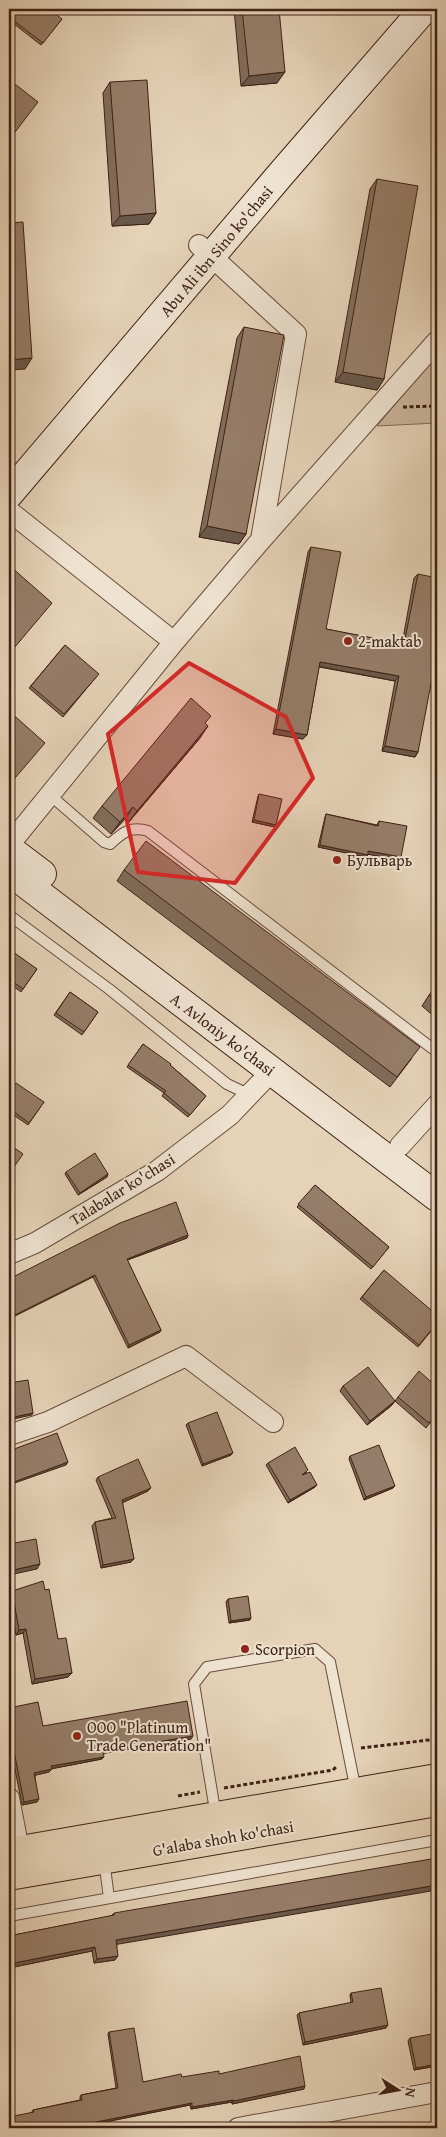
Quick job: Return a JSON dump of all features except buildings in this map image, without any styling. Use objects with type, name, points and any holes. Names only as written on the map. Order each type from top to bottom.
[{"type":"main road","name":"G'alaba shoh ko'chasi","points":[[14,1851],[356,1792],[436,1794]]},
{"type":"main road","name":"G'alaba shoh ko'chasi","points":[[9,1876],[324,1821],[436,1794]]},
{"type":"street","name":"Abu Ali ibn Sino ko'chasi","points":[[9,494],[401,9]]},
{"type":"street","name":"Abu Ali ibn Sino ko'chasi","points":[[9,470],[424,9]]},
{"type":"street","points":[[205,251],[296,334],[261,540]]},
{"type":"street","points":[[9,847],[174,642],[261,540],[437,341]]},
{"type":"street","points":[[9,511],[174,642]]},
{"type":"street","name":"A. Avloniy ko'chasi","points":[[9,847],[278,1056],[437,1175]]},
{"type":"street","name":"A. Avloniy ko'chasi","points":[[9,871],[437,1197]]},
{"type":"street","name":"Talabalar ko'chasi","points":[[9,1254],[35,1243],[157,1171],[230,1115],[272,1072]]},
{"type":"street","points":[[400,1146],[437,1105]]},
{"type":"street","points":[[9,1435],[48,1422],[186,1356],[273,1422]]},
{"type":"street","points":[[10,1810],[14,1851]]},
{"type":"street","points":[[238,2128],[437,2092]]},
{"type":"lane","points":[[50,795],[104,842],[110,844],[122,833],[137,828],[148,831],[437,1052]]},
{"type":"lane","points":[[9,914],[110,989],[226,1084],[250,1095]]},
{"type":"lane","points":[[216,1816],[210,1790],[194,1684],[207,1667],[315,1650],[330,1662],[350,1753],[356,1792]]},
{"type":"lane","points":[[403,1820],[436,1794]]},
{"type":"lane","points":[[324,1821],[360,1827]]},
{"type":"lane","points":[[9,1916],[437,1840]]},
{"type":"lane","points":[[104,1859],[109,1898]]},
{"type":"path","points":[[378,408],[437,406]]},
{"type":"path","points":[[178,1796],[333,1770],[354,1749],[437,1739]]},
{"type":"highlighted area","points":[[189,663],[286,717],[313,778],[235,883],[138,872],[108,734]]},
{"type":"shaded area","points":[[437,355],[437,423],[377,426]]},
{"type":"place","name":"2-maktab","points":[[348,641]]},
{"type":"place","name":"Бульварь","points":[[337,860]]},
{"type":"place","name":"Scorpion","points":[[245,1649]]},
{"type":"place","name":"OOO \"Platinum Trade Generation\"","points":[[77,1736]]}]
